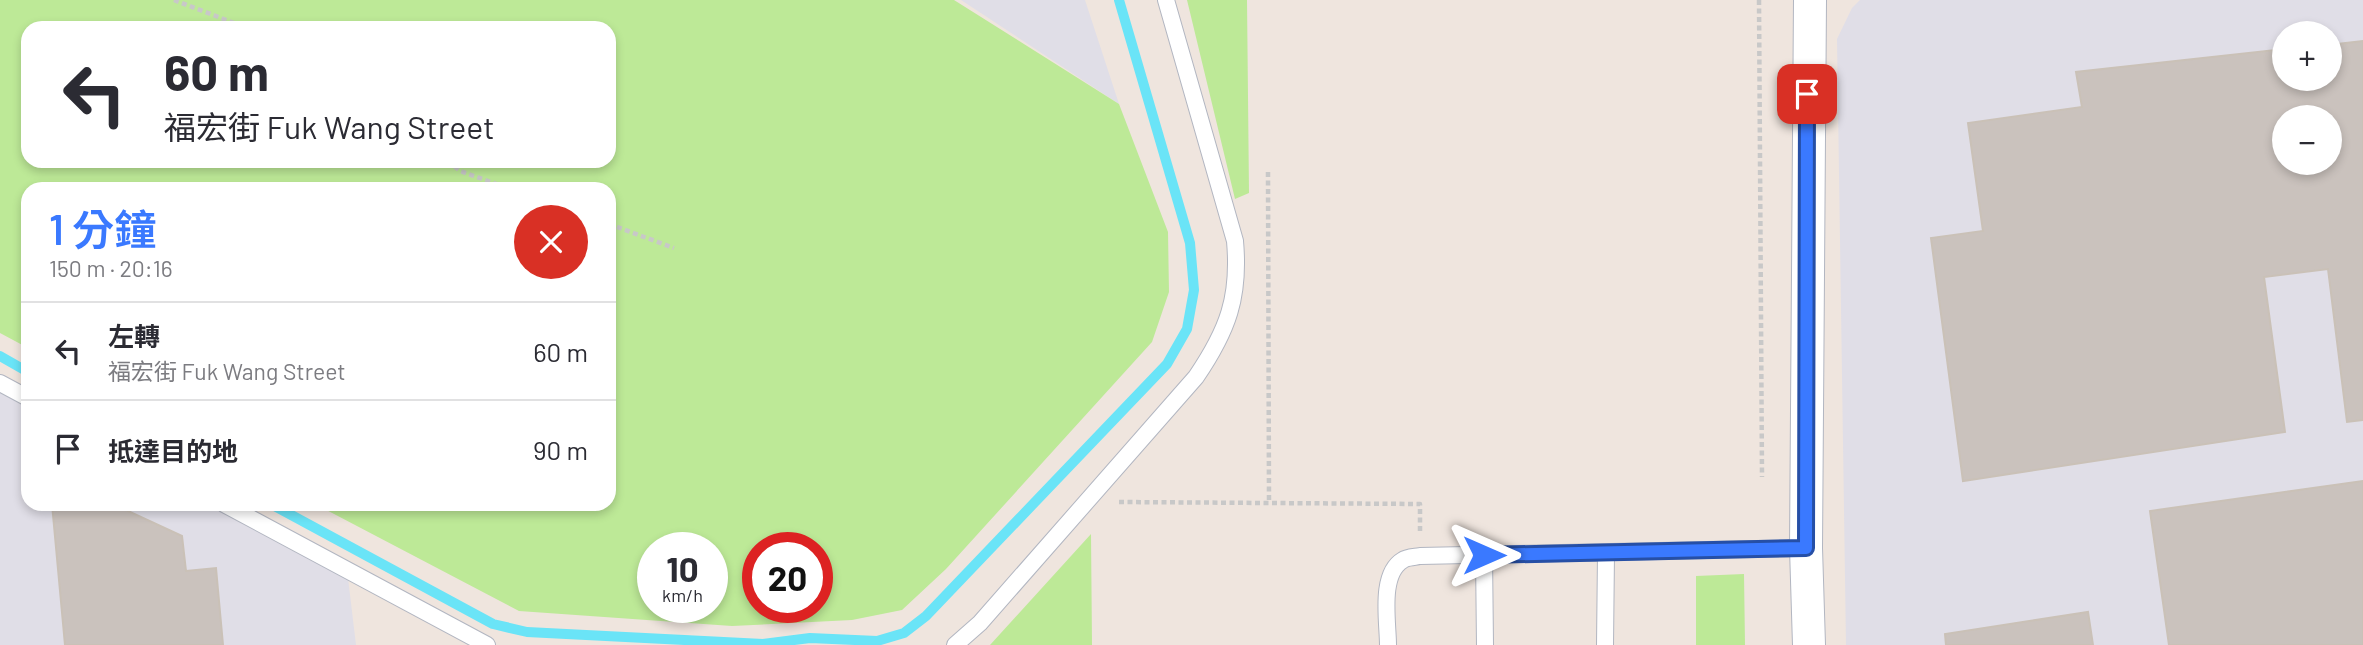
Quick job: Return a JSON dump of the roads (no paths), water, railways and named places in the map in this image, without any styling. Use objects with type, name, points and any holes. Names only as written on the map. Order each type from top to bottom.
[{"type":"street","points":[[1809,645],[1806,548],[1810,0]]},
{"type":"lane","points":[[955,645],[980,624],[1196,377],[1225,330],[1234,302],[1238,271],[1235,240],[1166,0]]},
{"type":"lane","points":[[0,383],[21,394]]},
{"type":"lane","points":[[237,511],[487,645]]},
{"type":"lane","points":[[1388,645],[1388,590],[1393,571],[1403,560],[1420,556],[1806,548]]},
{"type":"lane","points":[[1605,645],[1606,554]]},
{"type":"lane","points":[[1484,555],[1485,645]]},
{"type":"waterway","points":[[284,511],[493,624],[527,632],[763,644],[810,638],[877,641],[904,633],[926,616],[1167,364],[1187,329],[1194,290],[1190,243],[1119,0]]},
{"type":"waterway","points":[[0,356],[21,368]]}]
